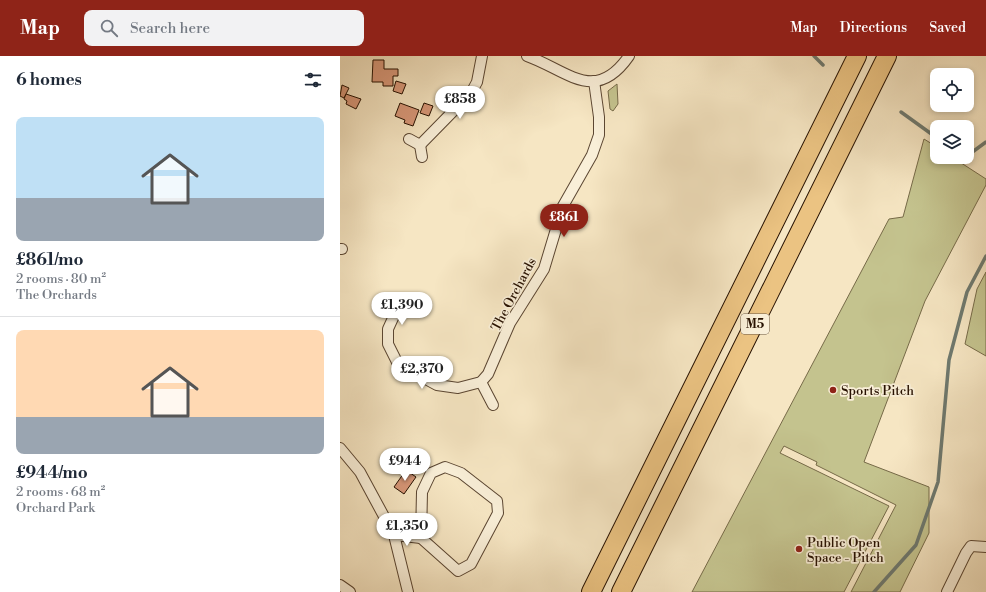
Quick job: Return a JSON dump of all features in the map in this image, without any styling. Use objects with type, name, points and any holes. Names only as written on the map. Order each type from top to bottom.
[{"type":"highway","name":"M5","points":[[591,592],[857,56]]},
{"type":"highway","name":"M5","points":[[622,592],[887,56]]},
{"type":"street","points":[[420,145],[471,93],[476,82],[482,56]]},
{"type":"street","points":[[527,56],[581,81],[594,81],[611,75],[620,68],[629,56]]},
{"type":"street","name":"The Orchards","points":[[481,382],[488,374],[510,324],[544,268],[563,206],[592,155],[599,135],[599,117],[594,81]]},
{"type":"street","points":[[409,139],[420,145]]},
{"type":"street","points":[[420,145],[422,157]]},
{"type":"street","points":[[399,304],[388,329],[388,344],[398,364],[437,385],[458,388],[481,382],[493,405]]},
{"type":"street","points":[[340,448],[360,472],[394,535],[408,592]]},
{"type":"street","points":[[394,535],[421,538],[458,571],[471,564],[498,513],[497,501],[460,473],[445,467],[431,473],[422,492],[421,538]]},
{"type":"street","points":[[947,592],[971,546],[986,547]]},
{"type":"street","points":[[340,584],[350,592]]},
{"type":"shaded area","points":[[617,84],[618,104],[613,111],[610,109],[608,91]]},
{"type":"shaded area","points":[[924,139],[930,143],[930,164],[963,164],[986,179],[986,185],[925,301],[864,462],[929,487],[929,533],[900,592],[851,592],[896,505],[816,465],[817,462],[784,446],[780,453],[889,506],[844,592],[692,592],[889,219],[903,217]]},
{"type":"shaded area","points":[[986,272],[986,356],[965,344],[977,289]]},
{"type":"building","points":[[373,60],[384,60],[384,69],[398,69],[398,76],[393,76],[393,86],[383,86],[383,82],[372,82]]},
{"type":"building","points":[[396,81],[406,84],[402,94],[393,91]]},
{"type":"building","points":[[342,85],[349,88],[344,98],[340,96]]},
{"type":"building","points":[[346,94],[361,99],[356,109],[346,104],[347,101],[344,99]]},
{"type":"building","points":[[400,103],[419,110],[413,126],[404,123],[405,120],[395,116]]},
{"type":"building","points":[[424,103],[433,106],[429,116],[420,113]]},
{"type":"building","points":[[406,470],[416,477],[404,494],[394,487]]},
{"type":"waterway","points":[[814,56],[823,65]]},
{"type":"waterway","points":[[901,112],[930,133]]},
{"type":"waterway","points":[[974,151],[986,142]]},
{"type":"waterway","points":[[874,592],[916,545],[938,482],[949,360],[967,292],[986,256]]},
{"type":"place","name":"Sports Pitch","points":[[833,390]]},
{"type":"place","name":"Public Open Space - Pitch","points":[[799,549]]}]
